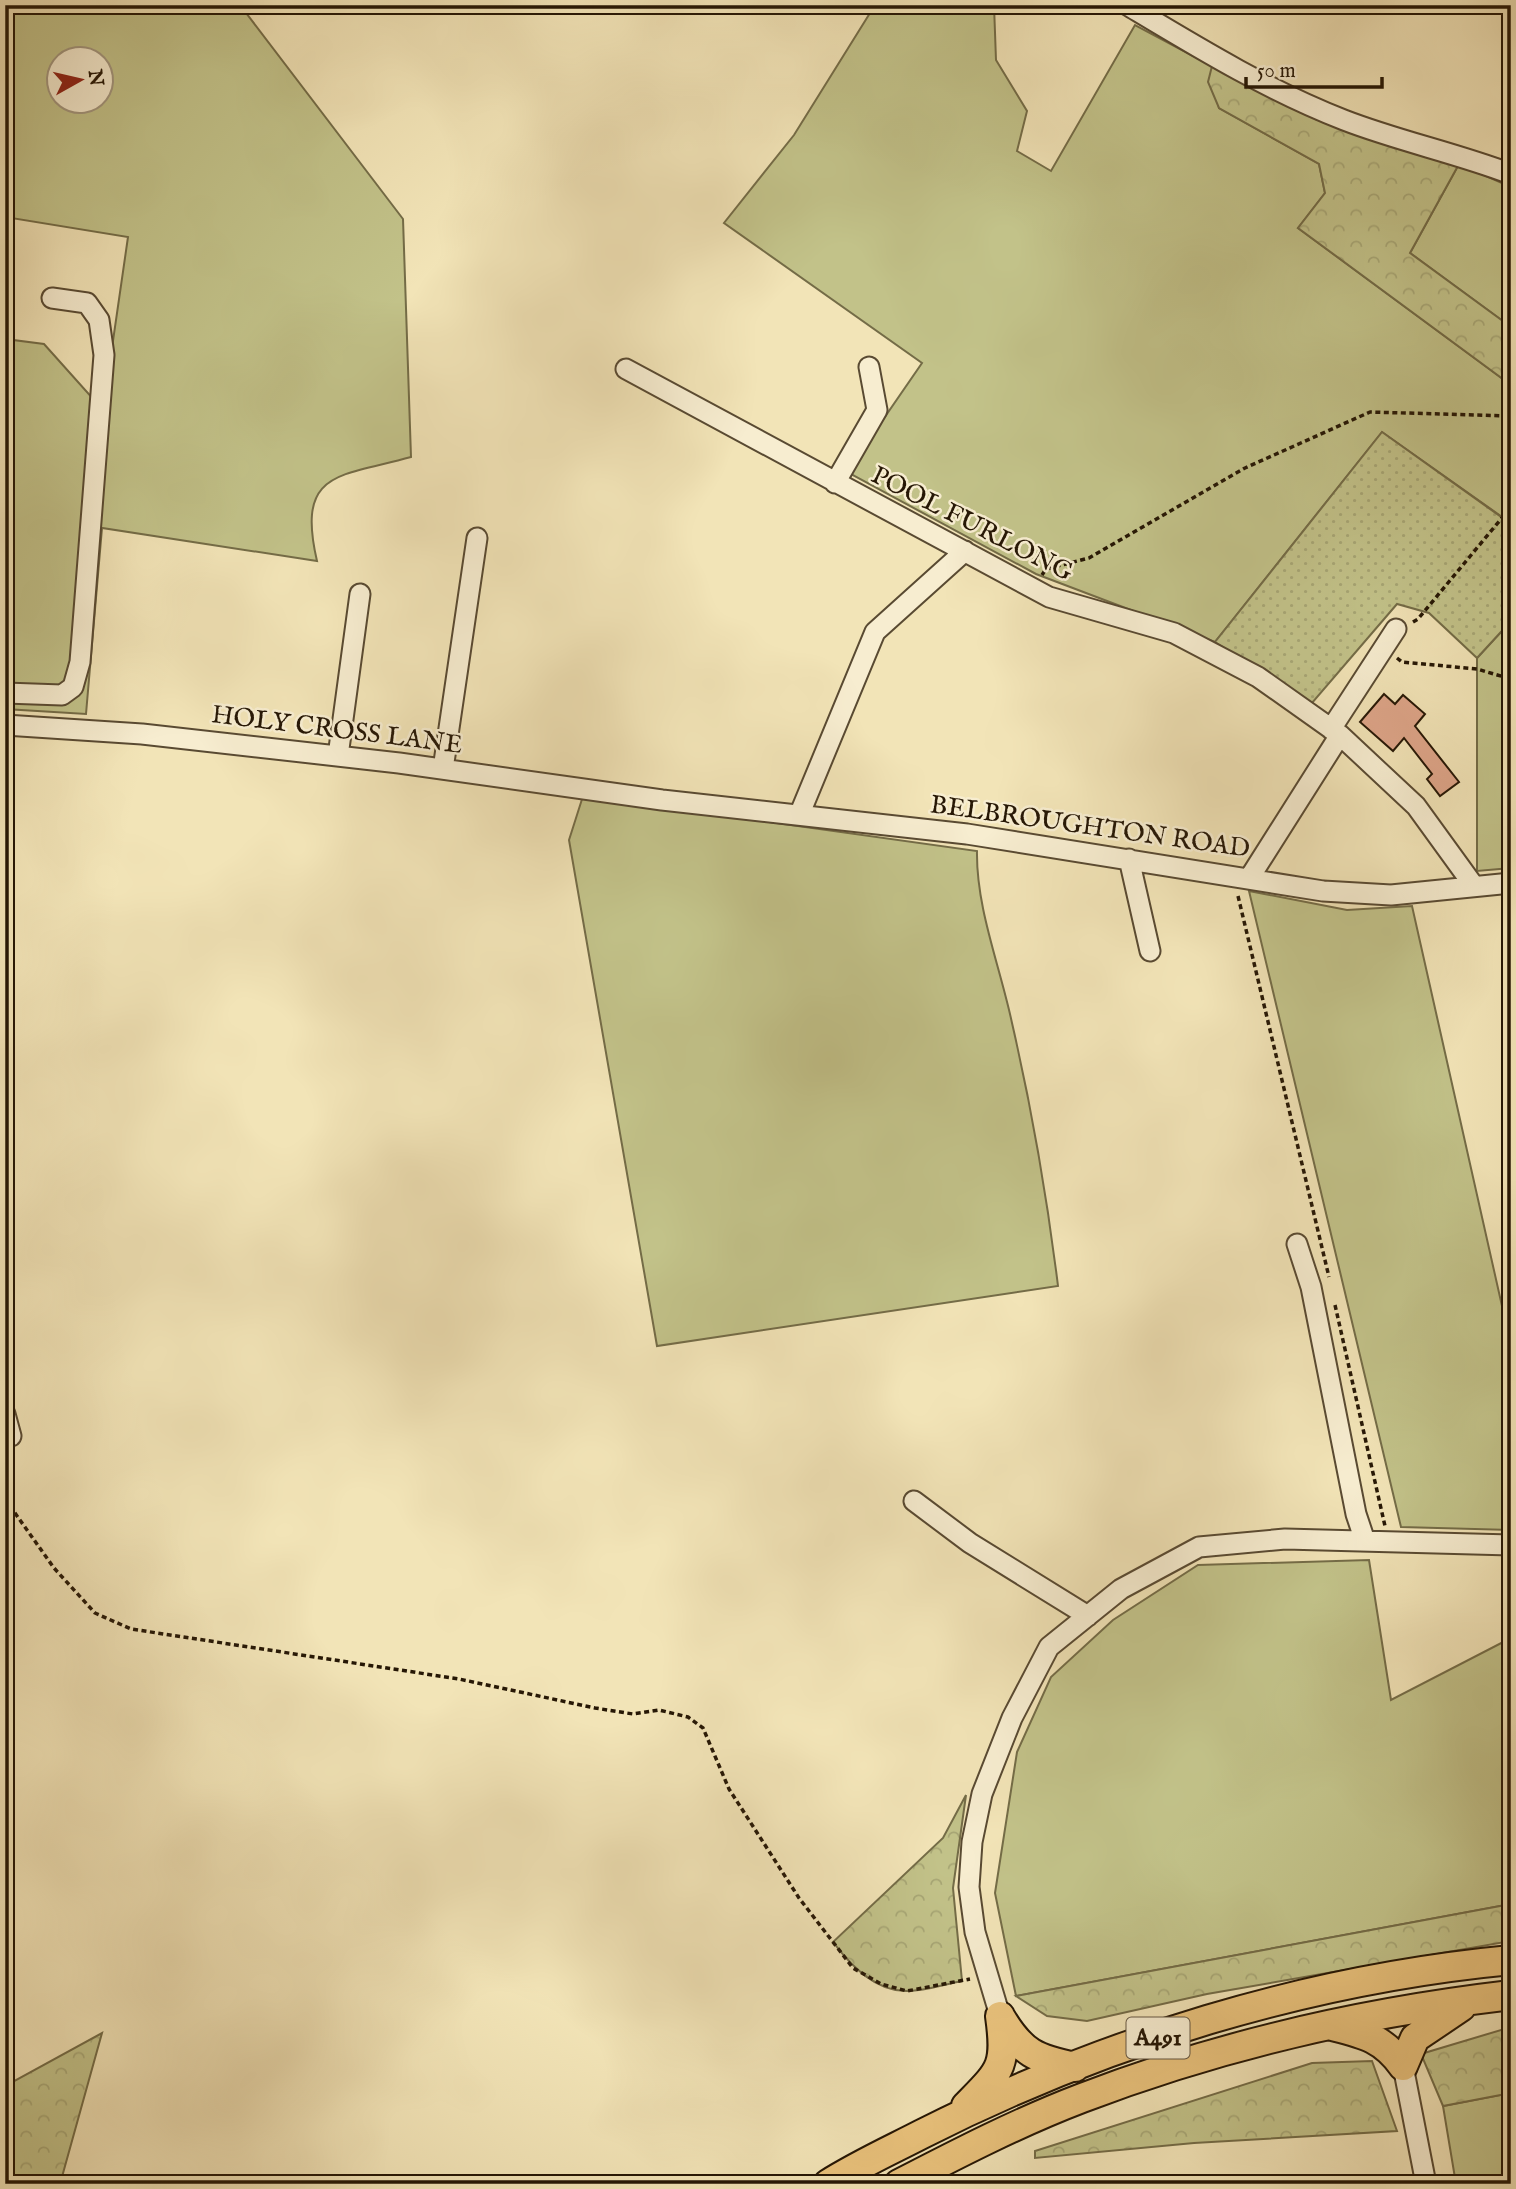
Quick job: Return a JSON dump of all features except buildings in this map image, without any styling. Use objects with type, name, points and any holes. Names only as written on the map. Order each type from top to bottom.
[{"type":"highway","name":"A491","points":[[828,2184],[954,2118],[1075,2067],[1202,2023],[1281,2001],[1467,1965],[1511,1960]]},
{"type":"highway","name":"A491","points":[[899,2184],[975,2145],[1082,2098],[1214,2054],[1327,2025],[1511,1995]]},
{"type":"highway","points":[[1403,2066],[1415,2038],[1472,2000]]},
{"type":"highway","points":[[1000,2016],[1013,2038],[1040,2060],[1075,2067]]},
{"type":"highway","points":[[954,2118],[996,2076],[1003,2061],[1000,2016]]},
{"type":"highway","points":[[1327,2025],[1380,2041],[1391,2048],[1403,2066]]},
{"type":"street","points":[[1127,5],[1236,70],[1344,120],[1460,155],[1511,174]]},
{"type":"street","points":[[5,693],[62,695],[74,687],[80,662],[104,355],[99,320],[87,303],[52,298]]},
{"type":"street","points":[[835,483],[877,410],[869,368]]},
{"type":"street","name":"POOL FURLONG","points":[[626,369],[1049,597],[1174,634],[1258,677],[1336,732],[1416,806],[1474,886]]},
{"type":"street","points":[[443,769],[477,538]]},
{"type":"street","points":[[800,813],[875,632],[965,551]]},
{"type":"street","points":[[338,756],[360,594]]},
{"type":"street","points":[[1243,876],[1336,732],[1396,629]]},
{"type":"street","name":"HOLY CROSS LANE","points":[[5,725],[142,734],[338,756],[662,800]]},
{"type":"street","name":"BELBROUGHTON ROAD","points":[[662,800],[800,813],[967,834],[1243,876],[1323,891],[1391,895],[1511,883]]},
{"type":"street","points":[[1129,859],[1150,951]]},
{"type":"street","points":[[1297,1244],[1311,1287],[1356,1514],[1365,1541]]},
{"type":"street","points":[[5,1414],[11,1436]]},
{"type":"street","points":[[915,1501],[970,1543],[1088,1616]]},
{"type":"street","points":[[1000,2016],[986,1975],[969,1887],[972,1842],[982,1794],[1012,1718],[1049,1647],[1121,1589],[1199,1547],[1285,1539],[1511,1545]]},
{"type":"street","points":[[1403,2066],[1426,2184]]},
{"type":"path","points":[[1033,588],[1046,569],[1089,558],[1245,468],[1370,412],[1511,416]]},
{"type":"path","points":[[1396,629],[1418,619],[1511,507]]},
{"type":"path","points":[[1384,647],[1402,662],[1477,669],[1511,678]]},
{"type":"path","points":[[1243,876],[1241,914],[1331,1283]]},
{"type":"path","points":[[1334,1297],[1389,1542]]},
{"type":"path","points":[[5,1499],[54,1569],[95,1613],[131,1629],[459,1679],[595,1708],[633,1714],[659,1710],[688,1717],[703,1728],[729,1789],[799,1898],[853,1968],[881,1984],[907,1991],[986,1975]]},
{"type":"green space","points":[[5,5],[240,5],[403,219],[411,457],[344,475],[329,482],[319,493],[313,509],[312,531],[317,561],[102,528],[86,714],[5,709],[5,339],[44,344],[103,410],[128,237],[5,217]]},
{"type":"green space","points":[[875,5],[994,5],[996,60],[1027,111],[1017,151],[1051,171],[1135,25],[1212,66],[1219,108],[1319,164],[1325,193],[1298,228],[1511,385],[1511,512],[1505,519],[1382,432],[1215,642],[1036,574],[847,472],[922,363],[724,223],[794,135]]},
{"type":"green space","points":[[1212,66],[1459,164],[1410,253],[1511,327],[1511,385],[1298,228],[1325,193],[1319,164],[1219,108],[1208,82]]},
{"type":"green space","points":[[1459,164],[1511,187],[1511,327],[1410,253]]},
{"type":"green space","points":[[1382,432],[1504,519],[1511,512],[1511,621],[1477,658],[1429,613],[1397,604],[1312,703],[1215,642]]},
{"type":"green space","points":[[1511,621],[1511,868],[1477,871],[1477,658]]},
{"type":"green space","points":[[583,796],[977,851],[980,894],[1007,1002],[1032,1121],[1058,1286],[657,1346],[569,840]]},
{"type":"green space","points":[[1249,891],[1347,910],[1412,906],[1511,1346],[1511,1530],[1401,1527]]},
{"type":"green space","points":[[1369,1560],[1391,1700],[1511,1638],[1511,1904],[1016,1996],[995,1893],[1017,1752],[1051,1677],[1113,1620],[1198,1565]]},
{"type":"green space","points":[[966,1795],[953,1888],[962,1981],[915,1991],[885,1987],[865,1976],[833,1942],[943,1838]]},
{"type":"green space","points":[[1511,1904],[1511,1941],[1207,1994],[1087,2021],[1047,2016],[1016,1996]]},
{"type":"green space","points":[[1511,2027],[1511,2093],[1443,2106],[1421,2054]]},
{"type":"green space","points":[[102,2033],[60,2184],[5,2184],[5,2086]]},
{"type":"green space","points":[[1372,2061],[1397,2131],[1194,2143],[1035,2158],[1035,2151],[1312,2063]]},
{"type":"green space","points":[[1511,2093],[1511,2184],[1456,2184],[1443,2106]]}]
